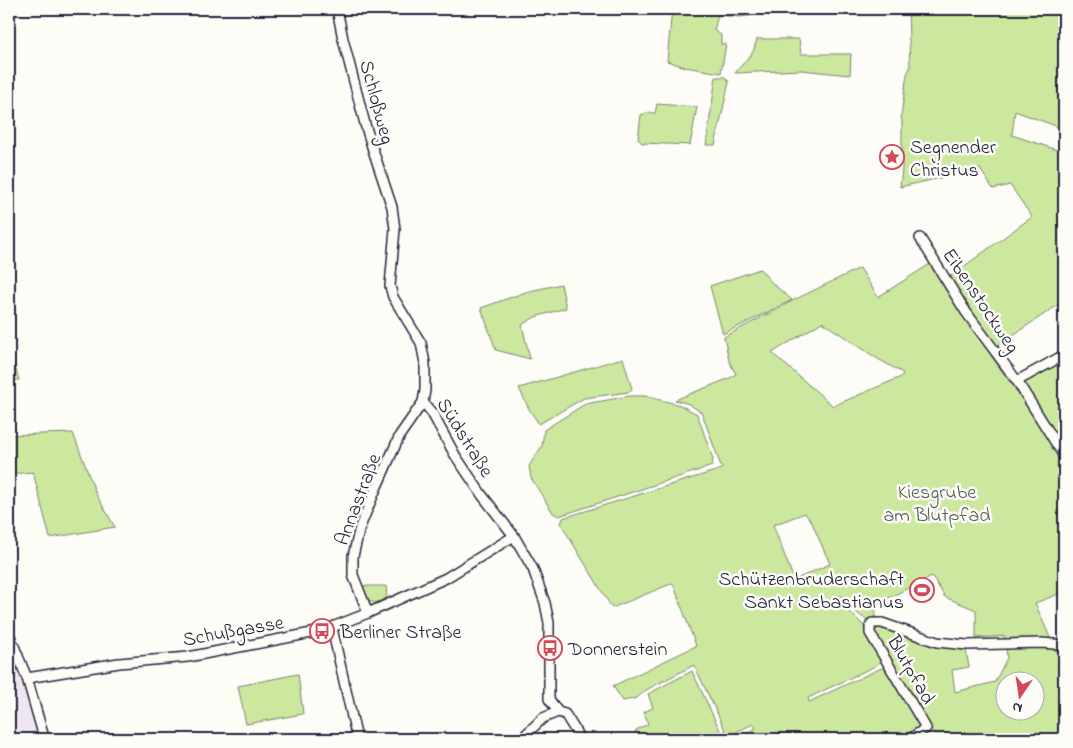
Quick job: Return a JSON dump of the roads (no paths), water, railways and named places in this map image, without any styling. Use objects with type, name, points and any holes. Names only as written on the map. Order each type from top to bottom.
[{"type":"street","name":"Schloßweg","points":[[337,9],[365,124],[392,204]]},
{"type":"street","name":"Südstraße","points":[[392,204],[395,228],[390,286],[393,297],[421,343],[425,363],[426,390],[422,402],[432,413],[455,455],[471,479],[514,536]]},
{"type":"street","name":"Eibenstockweg","points":[[920,238],[966,312],[1017,381],[1064,456]]},
{"type":"street","points":[[1017,381],[1064,355]]},
{"type":"street","name":"Annastraße","points":[[368,613],[353,575],[352,556],[360,527],[400,435],[422,402]]},
{"type":"street","points":[[514,536],[533,569],[545,603],[549,623],[549,699],[542,718],[522,739]]},
{"type":"street","name":"Schußgasse","points":[[27,678],[119,663],[188,658],[322,631],[368,613],[446,578],[514,536]]},
{"type":"street","name":"Blutpfad","points":[[910,739],[926,728],[870,633],[872,623],[882,623],[936,642],[967,645],[1042,643],[1064,645]]},
{"type":"street","points":[[332,628],[357,739]]},
{"type":"street","points":[[9,634],[27,678],[46,739]]},
{"type":"street","points":[[549,699],[558,712]]},
{"type":"street","points":[[542,718],[558,712],[565,714],[579,739]]},
{"type":"place","name":"Segnender Christus","points":[[892,157]]},
{"type":"place","name":"Schützenbruderschaft Sankt Sebastianus","points":[[922,590]]},
{"type":"place","name":"Berliner Straße","points":[[322,631]]},
{"type":"place","name":"Donnerstein","points":[[550,648]]},
{"type":"park label","name":"Kiesgrube am Blutpfad","points":[[937,502]]}]
